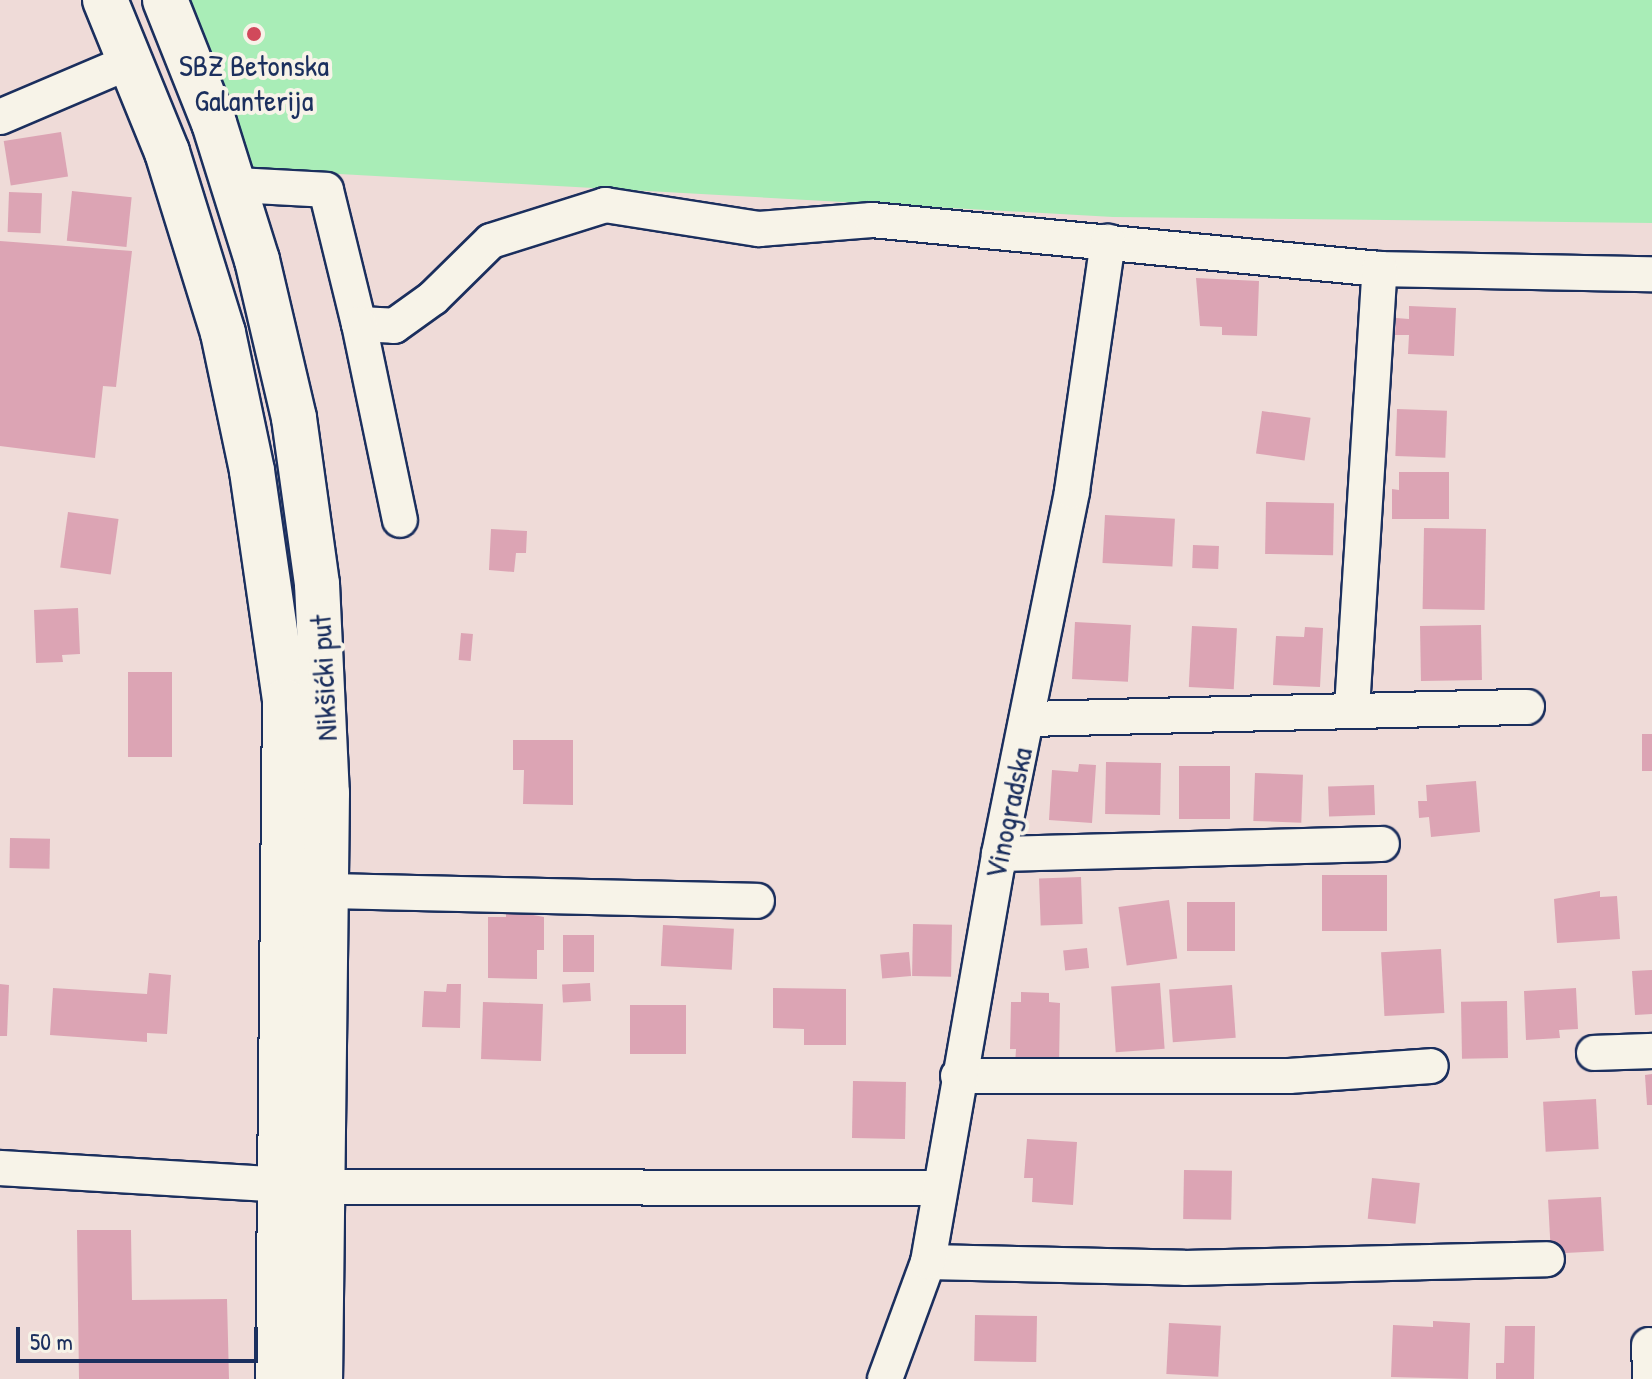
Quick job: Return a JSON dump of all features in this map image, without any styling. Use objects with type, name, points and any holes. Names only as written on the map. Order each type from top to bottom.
[{"type":"main road","points":[[105,0],[167,152],[223,333],[252,471],[285,701],[300,1186],[278,1379]]},
{"type":"main road","name":"Nikšićki put","points":[[165,0],[235,185],[276,336],[309,512],[326,706],[325,891],[300,1186],[320,1379]]},
{"type":"street","points":[[0,117],[131,61]]},
{"type":"street","points":[[235,185],[326,190],[359,324],[400,520]]},
{"type":"street","points":[[359,324],[394,326],[433,298],[491,241],[605,205],[759,229],[872,220],[1380,269],[1652,274]]},
{"type":"street","name":"Vinogradska","points":[[885,1379],[928,1262],[938,1188],[999,854],[1072,491],[1108,242]]},
{"type":"street","points":[[1352,708],[1380,269]]},
{"type":"street","points":[[1028,719],[1352,708],[1527,707]]},
{"type":"street","points":[[999,854],[1382,844]]},
{"type":"street","points":[[325,891],[757,901]]},
{"type":"street","points":[[1594,1053],[1652,1051]]},
{"type":"street","points":[[958,1076],[1289,1076],[1431,1066]]},
{"type":"street","points":[[0,1168],[300,1186],[938,1188]]},
{"type":"street","points":[[928,1262],[1200,1268],[1547,1259]]},
{"type":"street","points":[[1649,1345],[1650,1379]]},
{"type":"green space","points":[[165,0],[1652,0],[1652,223],[1113,217],[233,168]]},
{"type":"building","points":[[61,132],[68,176],[11,186],[4,141]]},
{"type":"building","points":[[72,191],[132,197],[126,247],[67,241]]},
{"type":"building","points":[[9,192],[42,193],[41,233],[8,232]]},
{"type":"building","points":[[0,241],[132,251],[116,387],[103,386],[95,458],[0,446]]},
{"type":"building","points":[[1196,278],[1259,281],[1257,336],[1222,335],[1222,327],[1200,326]]},
{"type":"building","points":[[1409,306],[1456,308],[1454,356],[1408,354],[1409,335],[1395,335],[1396,318],[1409,319]]},
{"type":"building","points":[[1397,409],[1447,411],[1445,458],[1395,456]]},
{"type":"building","points":[[1262,411],[1311,418],[1305,460],[1256,454]]},
{"type":"building","points":[[1399,472],[1449,472],[1449,519],[1392,519],[1392,489],[1399,490]]},
{"type":"building","points":[[1266,502],[1334,503],[1333,555],[1265,554]]},
{"type":"building","points":[[68,512],[119,519],[111,575],[60,567]]},
{"type":"building","points":[[1105,515],[1175,519],[1172,567],[1102,563]]},
{"type":"building","points":[[1424,528],[1486,529],[1485,610],[1423,609]]},
{"type":"building","points":[[491,529],[527,531],[526,553],[516,553],[514,572],[489,570]]},
{"type":"building","points":[[1193,545],[1219,546],[1218,569],[1192,568]]},
{"type":"building","points":[[78,608],[80,654],[62,655],[63,662],[36,663],[34,610]]},
{"type":"building","points":[[1075,622],[1131,625],[1128,682],[1072,679]]},
{"type":"building","points":[[1481,625],[1482,680],[1421,681],[1420,626]]},
{"type":"building","points":[[1192,626],[1237,628],[1234,689],[1189,687]]},
{"type":"building","points":[[1305,627],[1323,628],[1320,687],[1273,685],[1276,636],[1304,637]]},
{"type":"building","points":[[461,633],[473,634],[471,661],[459,660]]},
{"type":"building","points":[[128,672],[172,672],[172,757],[128,757]]},
{"type":"building","points":[[1642,734],[1652,734],[1652,771],[1642,771]]},
{"type":"building","points":[[513,740],[573,740],[573,805],[523,804],[524,770],[513,770]]},
{"type":"building","points":[[1106,762],[1161,763],[1160,815],[1105,814]]},
{"type":"building","points":[[1079,764],[1096,765],[1092,823],[1049,820],[1052,770],[1078,772]]},
{"type":"building","points":[[1179,766],[1230,766],[1230,819],[1179,819]]},
{"type":"building","points":[[1255,773],[1303,775],[1301,823],[1253,821]]},
{"type":"building","points":[[1476,781],[1480,832],[1431,837],[1429,817],[1419,818],[1418,801],[1427,801],[1426,785]]},
{"type":"building","points":[[1374,785],[1375,815],[1329,817],[1328,787]]},
{"type":"building","points":[[10,838],[50,839],[49,869],[9,868]]},
{"type":"building","points":[[1322,875],[1387,875],[1387,931],[1322,931]]},
{"type":"building","points":[[1081,877],[1083,924],[1041,925],[1039,878]]},
{"type":"building","points":[[1600,891],[1600,897],[1617,896],[1620,939],[1557,943],[1554,899]]},
{"type":"building","points":[[1169,900],[1177,958],[1127,966],[1118,907]]},
{"type":"building","points":[[1187,902],[1235,902],[1235,951],[1187,951]]},
{"type":"building","points":[[506,910],[544,917],[544,950],[537,950],[537,979],[488,978],[488,917],[506,917]]},
{"type":"building","points":[[913,924],[952,925],[951,977],[912,976]]},
{"type":"building","points":[[663,925],[734,929],[732,970],[661,966]]},
{"type":"building","points":[[563,935],[594,935],[594,972],[563,972]]},
{"type":"building","points":[[1087,948],[1089,968],[1065,970],[1063,951]]},
{"type":"building","points":[[1441,949],[1444,1013],[1384,1016],[1381,952]]},
{"type":"building","points":[[909,952],[911,976],[882,978],[880,955]]},
{"type":"building","points":[[1652,970],[1652,1014],[1635,1015],[1632,971]]},
{"type":"building","points":[[149,973],[171,975],[167,1034],[147,1033],[147,1042],[50,1035],[53,988],[147,994]]},
{"type":"building","points":[[590,983],[591,1001],[563,1002],[562,984]]},
{"type":"building","points":[[1160,983],[1165,1049],[1116,1052],[1111,986]]},
{"type":"building","points":[[0,984],[9,985],[7,1036],[0,1036]]},
{"type":"building","points":[[447,984],[461,984],[460,1028],[422,1027],[424,991],[446,992]]},
{"type":"building","points":[[1232,985],[1236,1038],[1173,1042],[1169,989]]},
{"type":"building","points":[[773,988],[846,989],[846,1045],[804,1045],[804,1029],[773,1028]]},
{"type":"building","points":[[1576,988],[1578,1029],[1559,1030],[1560,1038],[1526,1040],[1524,991]]},
{"type":"building","points":[[1021,992],[1049,993],[1049,1002],[1060,1003],[1059,1066],[1015,1065],[1016,1049],[1010,1049],[1011,1002],[1021,1002]]},
{"type":"building","points":[[1507,1001],[1508,1058],[1462,1059],[1461,1002]]},
{"type":"building","points":[[483,1002],[543,1004],[541,1061],[481,1059]]},
{"type":"building","points":[[630,1005],[686,1005],[686,1054],[630,1054]]},
{"type":"building","points":[[1652,1074],[1652,1105],[1647,1105],[1645,1075]]},
{"type":"building","points":[[853,1081],[906,1082],[905,1139],[852,1138]]},
{"type":"building","points":[[1596,1099],[1599,1149],[1546,1152],[1543,1102]]},
{"type":"building","points":[[1027,1139],[1077,1142],[1073,1205],[1032,1202],[1033,1178],[1024,1178]]},
{"type":"building","points":[[1184,1170],[1232,1171],[1231,1220],[1183,1219]]},
{"type":"building","points":[[1372,1178],[1420,1183],[1415,1224],[1368,1219]]},
{"type":"building","points":[[1601,1197],[1604,1251],[1551,1254],[1548,1200]]},
{"type":"building","points":[[77,1230],[131,1230],[132,1300],[227,1299],[229,1379],[79,1379]]},
{"type":"building","points":[[975,1315],[1037,1316],[1036,1362],[974,1361]]},
{"type":"building","points":[[1433,1321],[1470,1323],[1468,1379],[1391,1377],[1393,1325],[1433,1327]]},
{"type":"building","points":[[1169,1323],[1221,1326],[1218,1377],[1166,1374]]},
{"type":"building","points":[[1505,1326],[1535,1326],[1534,1379],[1496,1379],[1496,1363],[1504,1363]]},
{"type":"place","name":"SBZ Betonska Galanterija","points":[[254,34]]}]
